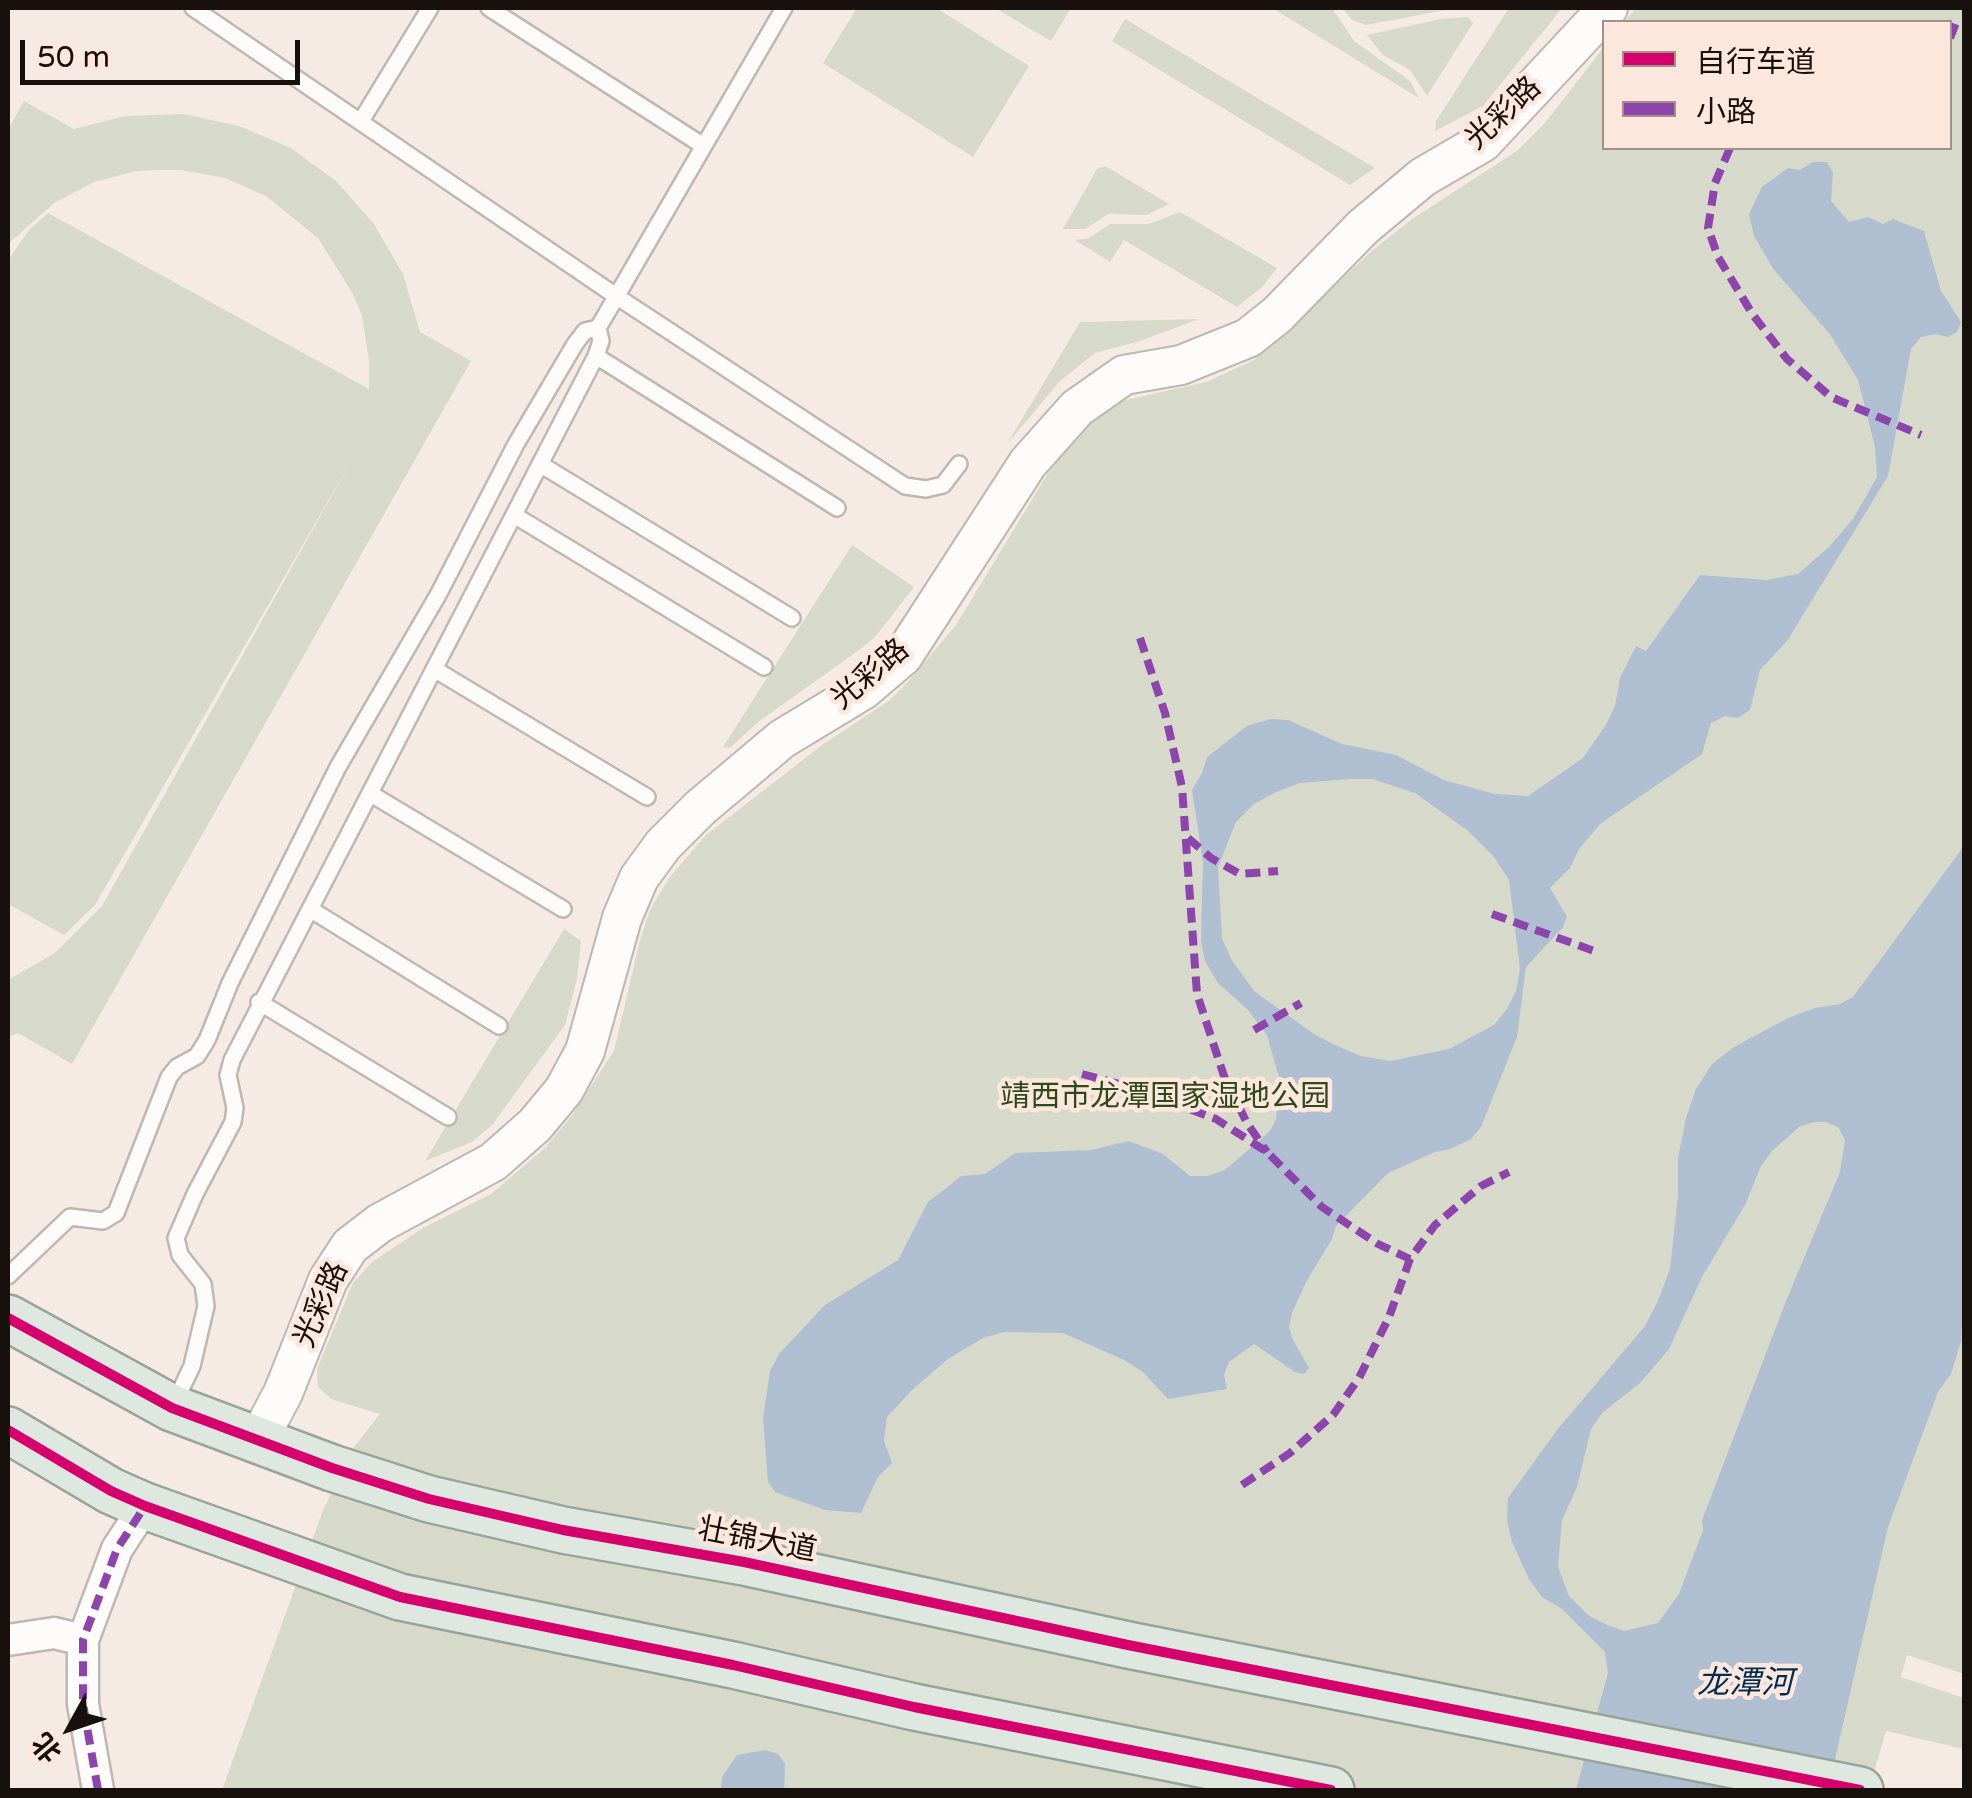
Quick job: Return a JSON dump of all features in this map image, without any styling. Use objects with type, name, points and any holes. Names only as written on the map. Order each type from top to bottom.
[{"type":"main road","name":"壮锦大道","points":[[8,1318],[172,1408],[332,1468],[429,1499],[1128,1645],[1860,1790]]},
{"type":"main road","points":[[8,1430],[98,1484],[145,1506],[400,1597],[914,1707],[1331,1790]]},
{"type":"street","name":"光彩路","points":[[258,1440],[290,1376],[328,1280],[350,1246],[380,1223],[493,1162],[536,1125],[564,1090],[585,1051],[622,918],[639,878],[663,845],[700,808],[782,739],[863,690],[902,656],[1028,463],[1077,408],[1124,375],[1181,365],[1248,338],[1422,177],[1483,142],[1608,8]]},
{"type":"street","points":[[98,1790],[83,1704],[83,1640],[116,1550],[145,1506]]},
{"type":"street","points":[[8,1640],[54,1633],[83,1640]]},
{"type":"lane","points":[[193,8],[616,296],[905,486],[926,490],[943,485],[958,464]]},
{"type":"lane","points":[[360,121],[430,8]]},
{"type":"lane","points":[[489,8],[702,144]]},
{"type":"lane","points":[[172,1408],[192,1366],[206,1306],[204,1284],[180,1255],[176,1238],[234,1122],[228,1075],[232,1060],[596,356],[598,328],[784,8]]},
{"type":"lane","points":[[8,1276],[70,1217],[103,1220],[116,1213],[169,1077],[176,1067],[197,1056],[207,1040],[230,982],[338,767],[438,595],[516,444],[565,361],[585,330],[598,328]]},
{"type":"lane","points":[[596,356],[837,508]]},
{"type":"lane","points":[[540,464],[792,618]]},
{"type":"lane","points":[[514,515],[764,667]]},
{"type":"lane","points":[[434,669],[647,797]]},
{"type":"lane","points":[[371,794],[563,909]]},
{"type":"lane","points":[[310,908],[499,1026]]},
{"type":"lane","points":[[259,1002],[448,1117]]},
{"type":"green space","points":[[857,8],[936,8],[1029,66],[973,157],[823,63]]},
{"type":"green space","points":[[995,8],[1071,8],[1051,41]]},
{"type":"green space","points":[[1272,8],[1332,8],[1354,41],[1410,81],[1419,98]]},
{"type":"green space","points":[[1342,8],[1456,8],[1366,25],[1352,20]]},
{"type":"green space","points":[[1509,8],[1562,8],[1483,106],[1435,131],[1436,121]]},
{"type":"green space","name":"靖西市龙潭国家湿地公园","points":[[1636,8],[1964,8],[1964,1674],[1907,1655],[1901,1677],[1964,1698],[1964,1749],[1886,1731],[1869,1790],[222,1790],[323,1510],[354,1447],[380,1414],[331,1399],[318,1387],[317,1369],[353,1283],[372,1262],[423,1228],[491,1194],[545,1148],[614,1051],[640,940],[650,910],[669,878],[706,835],[822,745],[890,700],[907,683],[956,625],[1056,460],[1086,425],[1103,410],[1126,400],[1206,382],[1254,360],[1412,219],[1517,151],[1545,123],[1602,50],[1602,150],[1952,150],[1952,20],[1626,20]]},
{"type":"green space","points":[[1468,17],[1473,23],[1427,96],[1410,70],[1383,55],[1367,35],[1441,19]]},
{"type":"green space","points":[[1125,19],[1375,168],[1350,185],[1112,41]]},
{"type":"green space","points":[[24,101],[74,129],[125,116],[183,114],[239,126],[291,148],[336,181],[374,224],[403,274],[420,332],[471,361],[72,1064],[18,1033],[8,1037],[8,980],[55,953],[102,906],[353,458],[95,905],[64,935],[8,904],[8,260],[29,230],[48,213],[369,389],[369,360],[362,316],[353,294],[318,238],[266,196],[225,178],[158,170],[136,171],[94,182],[54,203],[8,244],[8,130]]},
{"type":"green space","points":[[1105,166],[1169,204],[1147,215],[1108,214],[1085,229],[1063,229],[1097,169]]},
{"type":"green space","points":[[1180,212],[1277,268],[1262,287],[1237,307],[1124,240],[1110,262],[1075,240],[1089,238],[1110,224],[1149,224]]},
{"type":"green space","points":[[1199,319],[1095,353],[1060,381],[1007,444],[1080,322]]},
{"type":"green space","points":[[852,545],[914,587],[875,637],[758,722],[730,748],[723,747]]},
{"type":"green space","points":[[564,929],[581,941],[577,979],[565,1025],[492,1125],[472,1142],[425,1161]]},
{"type":"water","points":[[1813,162],[1827,162],[1833,173],[1831,201],[1849,222],[1868,217],[1883,224],[1893,219],[1924,231],[1941,291],[1961,322],[1957,332],[1948,337],[1921,337],[1911,349],[1888,476],[1787,641],[1760,670],[1750,710],[1738,718],[1725,716],[1711,723],[1702,754],[1600,824],[1579,849],[1570,868],[1550,888],[1567,917],[1563,927],[1526,967],[1517,1037],[1481,1127],[1471,1139],[1388,1173],[1336,1226],[1306,1282],[1289,1327],[1309,1368],[1304,1374],[1295,1372],[1254,1344],[1229,1362],[1224,1375],[1227,1389],[1168,1399],[1143,1372],[1124,1360],[1063,1333],[1004,1332],[983,1338],[948,1359],[887,1417],[884,1441],[892,1463],[878,1477],[861,1513],[825,1510],[775,1492],[768,1482],[763,1418],[770,1371],[779,1354],[825,1305],[898,1260],[928,1202],[961,1176],[985,1174],[1015,1153],[1091,1150],[1129,1141],[1163,1154],[1190,1176],[1207,1176],[1225,1170],[1270,1131],[1276,1119],[1280,1081],[1267,1035],[1247,1009],[1218,983],[1205,961],[1201,941],[1203,862],[1192,790],[1207,757],[1247,726],[1271,719],[1288,720],[1342,744],[1396,755],[1444,780],[1495,794],[1528,796],[1583,758],[1615,706],[1620,678],[1636,646],[1646,651],[1700,575],[1767,580],[1798,574],[1853,519],[1877,477],[1875,447],[1858,380],[1830,334],[1774,270],[1754,236],[1749,214],[1762,187],[1788,168],[1800,170]],"holes":[[[1372,779],[1415,793],[1467,830],[1494,857],[1509,880],[1520,969],[1516,991],[1494,1025],[1449,1049],[1390,1061],[1361,1056],[1337,1046],[1254,991],[1231,959],[1222,938],[1218,867],[1236,822],[1254,804],[1300,783]]]},
{"type":"water","name":"龙潭河","points":[[1964,846],[1961,1341],[1888,1527],[1828,1790],[1576,1790],[1608,1673],[1605,1652],[1562,1609],[1542,1597],[1529,1579],[1512,1542],[1507,1521],[1508,1498],[1557,1430],[1645,1326],[1658,1301],[1670,1269],[1678,1158],[1686,1118],[1696,1089],[1712,1064],[1734,1047],[1788,1018],[1853,997]],"holes":[[[1826,1122],[1839,1128],[1845,1141],[1840,1172],[1702,1520],[1703,1530],[1679,1594],[1658,1623],[1624,1631],[1605,1624],[1589,1616],[1569,1596],[1558,1567],[1562,1520],[1577,1487],[1591,1429],[1602,1413],[1640,1383],[1669,1349],[1702,1277],[1772,1151],[1799,1127]]]},
{"type":"water","points":[[765,1750],[778,1754],[785,1764],[784,1790],[721,1790],[722,1777],[737,1755]]},
{"type":"marked path","points":[[1952,33],[1957,20]]},
{"type":"marked path","points":[[1729,150],[1715,183],[1708,228],[1718,257],[1753,315],[1787,359],[1831,397],[1921,435]]},
{"type":"marked path","points":[[1140,638],[1165,713],[1182,787],[1197,994],[1224,1076],[1247,1123],[1267,1152]]},
{"type":"marked path","points":[[1188,838],[1211,858],[1240,874],[1278,871]]},
{"type":"marked path","points":[[1492,914],[1597,952]]},
{"type":"marked path","points":[[1254,1030],[1301,1003]]},
{"type":"marked path","points":[[1082,1074],[1131,1087],[1216,1119],[1267,1152],[1322,1207],[1378,1244],[1410,1259]]},
{"type":"marked path","points":[[1242,1485],[1290,1453],[1333,1415],[1359,1378],[1389,1317],[1410,1259],[1435,1225],[1481,1186],[1509,1172]]},
{"type":"marked path","points":[[98,1790],[83,1704],[83,1640],[117,1549],[145,1506]]},
{"type":"cycle path","points":[[8,1318],[172,1408],[332,1468],[429,1499],[1128,1645],[1860,1790]]},
{"type":"cycle path","points":[[8,1430],[111,1491],[145,1506],[400,1597],[733,1665],[914,1707],[1331,1790]]}]
